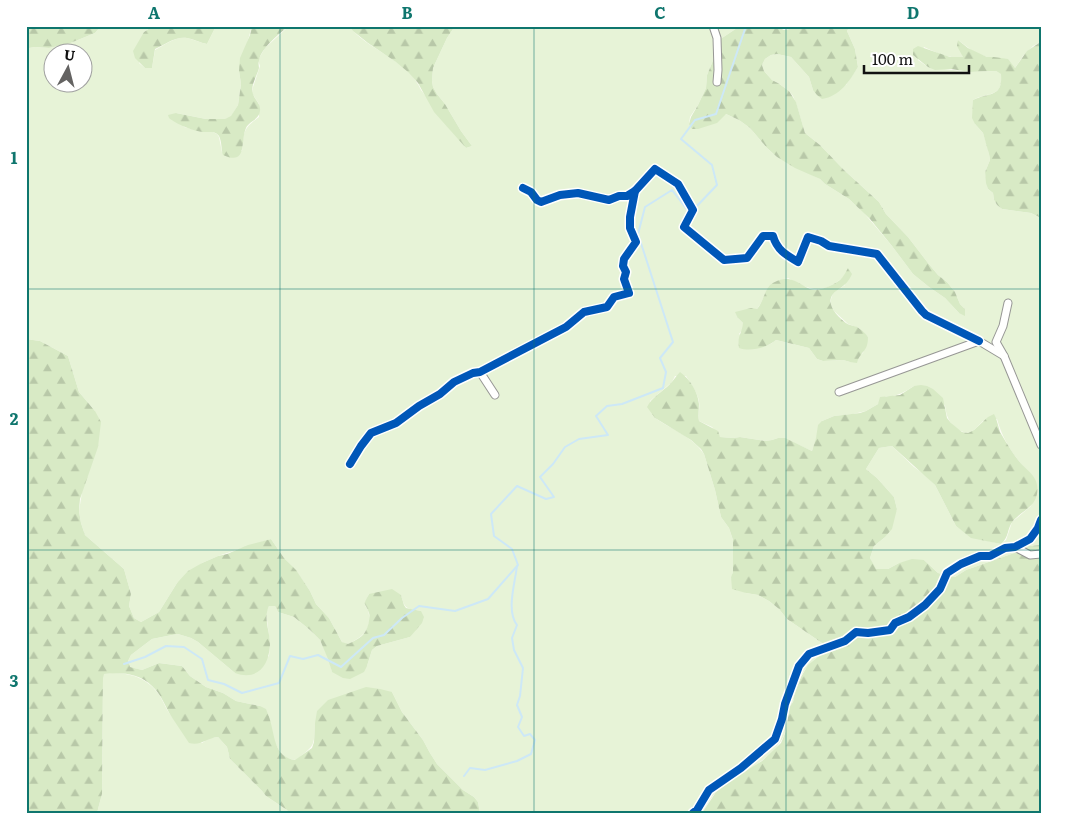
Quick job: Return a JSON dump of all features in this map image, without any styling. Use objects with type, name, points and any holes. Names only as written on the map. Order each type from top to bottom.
[{"type":"street","points":[[713,26],[717,38],[717,82]]},
{"type":"street","points":[[523,188],[541,202],[578,193],[609,200],[619,196],[628,196],[655,169],[678,184],[693,210],[684,227],[724,260],[747,258],[763,236],[773,236],[783,253],[798,262],[808,237],[829,246],[877,254],[926,315],[1004,356]]},
{"type":"street","points":[[350,464],[371,433],[396,422],[440,394],[454,382],[480,372],[566,327],[584,312],[607,307],[614,297],[628,293],[624,279],[626,272],[623,266],[624,259],[636,242],[630,228],[635,191]]},
{"type":"street","points":[[1008,303],[1003,326],[996,342],[1004,356],[1041,445]]},
{"type":"street","points":[[839,392],[978,341]]},
{"type":"street","points":[[480,372],[495,395]]},
{"type":"street","points":[[693,813],[710,790],[741,768],[776,739],[798,666],[809,654],[845,641],[856,632],[868,633],[890,630],[895,623],[909,617],[925,605],[940,589],[947,573],[961,564],[980,556],[990,556],[1004,548],[1015,547],[1030,539],[1041,520]]},
{"type":"street","points":[[1015,547],[1030,555],[1041,554]]},
{"type":"green space","points":[[26,26],[101,26],[95,33],[73,42],[42,42],[42,48],[29,48],[26,51]]},
{"type":"green space","points":[[101,26],[153,26],[144,32],[139,63],[145,68],[152,68],[155,50],[166,43],[187,38],[207,44],[216,26],[252,26],[239,71],[241,84],[238,105],[231,117],[226,119],[206,119],[176,113],[184,127],[204,132],[211,131],[217,134],[222,152],[242,151],[245,131],[259,117],[259,104],[252,93],[260,66],[258,60],[265,48],[289,26],[349,26],[366,42],[407,70],[466,148],[472,146],[437,94],[432,81],[433,68],[447,38],[455,26],[740,26],[713,44],[714,57],[707,75],[706,88],[690,117],[689,124],[726,114],[739,120],[750,128],[777,157],[820,179],[849,199],[864,213],[913,274],[945,298],[959,313],[965,309],[960,304],[955,292],[886,214],[879,202],[805,133],[793,96],[789,91],[772,80],[764,71],[762,65],[765,59],[771,55],[777,54],[791,57],[809,77],[813,90],[846,85],[858,67],[855,49],[847,31],[850,26],[1041,26],[1041,40],[1023,56],[1015,68],[994,57],[987,57],[974,52],[958,40],[963,57],[948,56],[924,47],[918,60],[928,67],[970,72],[996,71],[1002,74],[1000,87],[997,91],[973,100],[975,124],[983,133],[988,148],[990,160],[985,172],[988,189],[993,193],[997,205],[1002,209],[1031,213],[1041,218],[1041,545],[1029,546],[966,570],[955,577],[938,573],[924,560],[899,563],[888,569],[875,569],[870,558],[874,546],[884,538],[897,509],[894,497],[866,469],[879,448],[892,446],[935,485],[956,526],[971,537],[1001,544],[1006,540],[1012,522],[1031,506],[1036,482],[1009,446],[997,419],[983,421],[974,430],[968,433],[963,432],[951,424],[945,405],[914,386],[897,395],[886,396],[878,404],[866,411],[834,416],[822,421],[812,451],[778,438],[765,441],[740,437],[720,437],[712,427],[699,421],[698,398],[686,376],[675,376],[672,382],[650,401],[655,418],[688,438],[704,454],[721,517],[729,528],[733,540],[733,572],[731,578],[746,593],[758,595],[769,601],[787,619],[822,643],[825,651],[812,662],[802,675],[789,710],[784,734],[781,741],[768,756],[716,793],[702,813],[480,813],[478,802],[474,797],[463,790],[437,764],[423,740],[402,712],[392,692],[315,723],[314,741],[310,748],[296,760],[285,757],[273,740],[260,706],[236,701],[223,693],[206,687],[190,676],[182,666],[159,663],[142,670],[129,667],[128,661],[131,655],[152,639],[178,634],[198,642],[235,673],[269,656],[270,644],[266,612],[269,606],[275,606],[278,612],[294,617],[320,640],[329,659],[332,672],[367,666],[372,650],[377,646],[410,637],[421,611],[407,608],[401,595],[369,594],[365,605],[369,615],[368,626],[364,634],[347,645],[342,642],[329,618],[316,604],[310,591],[271,539],[202,563],[177,583],[159,612],[141,622],[134,618],[129,606],[131,594],[124,569],[85,535],[81,523],[79,511],[95,411],[79,392],[68,356],[40,341],[26,339],[26,51],[29,48],[42,48],[42,92],[92,92],[92,42],[73,42],[95,33]],"holes":[[[788,278],[808,288],[820,289],[826,288],[841,279],[845,285],[833,293],[831,305],[834,311],[848,324],[859,328],[868,337],[863,353],[850,362],[843,360],[823,361],[817,359],[809,348],[776,340],[765,346],[757,346],[739,334],[743,329],[743,323],[738,318],[757,309],[769,286]]]},
{"type":"green space","points":[[153,26],[216,26],[207,44],[183,38],[155,49],[152,68],[145,68],[135,58],[133,51],[144,32]]},
{"type":"green space","points":[[252,26],[289,26],[271,42],[260,56],[259,68],[252,91],[260,106],[260,111],[246,128],[240,155],[231,158],[223,155],[220,138],[216,133],[196,131],[172,120],[168,115],[176,113],[206,119],[225,119],[231,116],[238,105],[241,84],[240,58]]},
{"type":"green space","points":[[349,26],[455,26],[447,38],[433,68],[432,81],[437,94],[472,146],[466,148],[434,112],[418,83],[408,72],[368,43]]},
{"type":"green space","points":[[740,26],[775,26],[784,30],[798,26],[850,26],[847,31],[855,49],[858,67],[847,83],[834,95],[822,99],[817,95],[813,90],[809,77],[791,57],[777,54],[771,55],[765,59],[762,65],[764,71],[772,80],[789,91],[796,102],[805,133],[879,202],[886,214],[908,237],[938,275],[947,282],[965,309],[965,316],[913,274],[870,219],[849,199],[820,179],[795,168],[777,157],[750,128],[739,120],[726,114],[717,123],[692,129],[689,124],[706,88],[707,75],[714,57],[713,44]]},
{"type":"green space","points":[[958,40],[968,48],[987,57],[1008,59],[1015,68],[1027,51],[1041,40],[1041,218],[1031,213],[1002,209],[997,205],[993,193],[988,189],[986,183],[985,172],[990,160],[983,133],[972,118],[973,100],[997,91],[1000,87],[1001,74],[996,71],[935,70],[913,55],[913,49],[918,46],[950,57],[963,57],[957,46]]},
{"type":"green space","points":[[848,268],[852,274],[848,281],[834,293],[831,298],[831,306],[839,317],[848,324],[858,328],[868,337],[867,346],[857,363],[843,360],[823,361],[817,359],[809,348],[776,340],[758,348],[748,350],[739,348],[743,323],[735,312],[751,308],[757,309],[770,285],[779,280],[786,279],[810,289],[822,289],[839,281]]},
{"type":"green space","points":[[26,339],[40,341],[68,356],[79,392],[95,411],[101,422],[98,447],[80,499],[81,523],[85,535],[124,569],[131,594],[129,606],[134,618],[141,622],[159,612],[177,583],[188,571],[218,556],[271,539],[284,558],[296,570],[316,604],[329,618],[342,642],[348,644],[359,638],[366,630],[369,615],[365,603],[369,594],[392,589],[401,595],[406,608],[421,611],[424,617],[422,623],[410,637],[377,646],[372,650],[364,672],[350,679],[343,678],[332,672],[320,640],[294,617],[278,612],[275,606],[269,606],[267,611],[270,640],[269,653],[264,665],[255,673],[243,675],[235,673],[198,642],[178,634],[152,639],[131,655],[128,661],[130,667],[142,670],[159,663],[182,666],[190,676],[206,687],[223,693],[236,701],[266,709],[276,745],[283,755],[295,760],[312,748],[317,711],[328,700],[366,687],[392,692],[402,712],[423,740],[437,764],[463,790],[474,797],[478,802],[480,813],[289,813],[266,796],[230,759],[227,747],[218,737],[201,743],[189,743],[152,686],[142,678],[130,674],[117,673],[104,674],[103,678],[102,794],[97,813],[26,813]]},
{"type":"green space","points":[[680,372],[690,382],[697,395],[699,421],[718,431],[720,437],[740,437],[765,441],[785,438],[812,451],[818,425],[822,421],[834,416],[866,411],[878,404],[880,397],[900,395],[914,386],[927,386],[943,398],[947,418],[962,432],[968,433],[974,430],[994,414],[1000,432],[1021,464],[1036,481],[1037,488],[1035,500],[1013,521],[1004,542],[1001,544],[971,538],[956,526],[935,485],[892,446],[879,448],[866,469],[894,497],[897,509],[892,529],[874,546],[870,558],[876,569],[888,569],[912,559],[924,560],[938,573],[955,577],[966,570],[1029,546],[1041,545],[1041,813],[702,813],[716,792],[734,778],[762,761],[781,743],[786,731],[789,708],[793,702],[801,677],[808,665],[825,651],[822,643],[787,619],[769,601],[758,595],[732,589],[733,540],[729,528],[721,517],[704,454],[691,440],[655,418],[647,407]]},
{"type":"green space","points":[[103,674],[127,674],[140,678],[151,685],[175,721],[202,743],[210,738],[218,737],[227,747],[230,759],[266,796],[289,813],[97,813],[102,794]]},
{"type":"waterway","points":[[694,209],[717,185],[712,165],[681,139],[695,120],[716,114],[746,26]]},
{"type":"waterway","points":[[124,664],[145,657],[166,646],[184,647],[202,659],[208,680],[224,684],[242,693],[279,683],[290,656],[303,659],[318,655],[341,667],[373,638],[384,635],[402,618],[419,606],[455,611],[488,599],[518,565],[512,549],[494,536],[491,514],[517,486],[546,499],[554,497],[540,477],[553,464],[565,447],[579,439],[608,435],[596,416],[607,406],[622,404],[663,388],[666,372],[660,358],[673,342],[638,234],[645,207],[672,190],[689,212]]},
{"type":"waterway","points":[[464,776],[470,768],[485,770],[517,761],[531,754],[535,740],[530,734],[524,736],[518,727],[522,717],[517,705],[520,696],[523,668],[514,650],[512,638],[517,625],[512,612],[513,588],[517,566]]},
{"type":"cycle path","points":[[635,191],[655,169],[678,184],[693,210],[684,227],[724,260],[747,258],[763,236],[773,236],[780,249],[798,262],[808,237],[829,246],[877,254],[926,315],[979,341]]},
{"type":"cycle path","points":[[350,464],[371,433],[396,423],[419,406],[440,394],[454,382],[473,373],[480,372],[566,327],[584,312],[607,307],[614,297],[629,293],[624,279],[626,272],[623,266],[624,259],[636,242],[630,228],[635,191],[627,196],[619,196],[609,200],[578,193],[560,195],[541,202],[531,192],[523,188]]},
{"type":"cycle path","points":[[693,813],[697,810],[709,790],[741,768],[775,739],[799,666],[809,654],[845,641],[856,632],[868,633],[890,630],[895,623],[909,617],[925,605],[940,589],[947,573],[961,564],[980,556],[990,556],[1030,539],[1041,520]]}]
